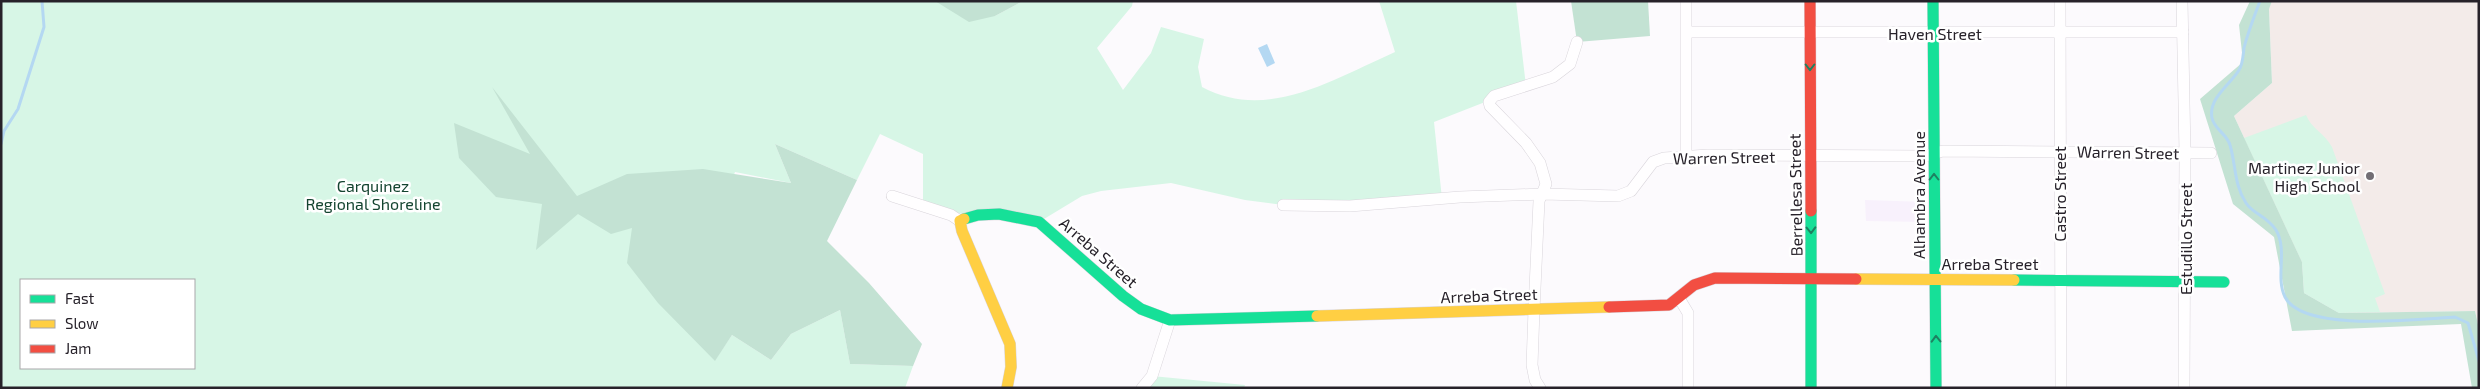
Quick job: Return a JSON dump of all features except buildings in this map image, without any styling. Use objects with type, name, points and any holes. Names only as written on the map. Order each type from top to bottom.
[{"type":"street","points":[[1686,1],[1686,157]]},
{"type":"street","name":"Berrellesa Street","points":[[1810,1],[1811,388]]},
{"type":"street","name":"Alhambra Avenue","points":[[1933,1],[1936,388]]},
{"type":"street","name":"Castro Street","points":[[2060,1],[2060,388]]},
{"type":"street","name":"Estudillo Street","points":[[2182,1],[2185,153],[2184,388]]},
{"type":"street","name":"Haven Street","points":[[1687,32],[2183,32]]},
{"type":"street","points":[[1540,388],[1535,380],[1532,365],[1540,202],[1546,184],[1540,163],[1526,144],[1490,106],[1489,102],[1494,96],[1553,78],[1570,64],[1577,42]]},
{"type":"street","name":"Warren Street","points":[[1283,205],[1350,206],[1460,197],[1543,194],[1618,196],[1631,191],[1653,162],[1664,158],[1926,156],[1944,151],[2211,153]]},
{"type":"street","points":[[892,196],[951,215],[960,221],[962,231],[1010,344],[1011,367],[1007,388]]},
{"type":"street","name":"Arreba Street","points":[[960,221],[969,215],[989,215],[1023,216],[1038,222],[1123,296],[1142,309],[1170,320],[1669,305],[1694,283],[1715,278],[1935,278],[2224,282]]},
{"type":"street","points":[[1679,298],[1688,313],[1688,388]]},
{"type":"street","points":[[1142,388],[1152,376],[1170,320]]},
{"type":"shaded area","name":"Martinez Junior High School","points":[[2272,1],[2479,1],[2479,329],[2475,311],[2339,313],[2302,262],[2234,116],[2272,83],[2269,8]]},
{"type":"shaded area","points":[[1865,200],[1926,202],[1925,222],[1866,221]]},
{"type":"green space","name":"Carquinez Regional Shoreline","points":[[1,1],[935,1],[995,16],[1023,1],[1133,1],[1132,6],[1097,48],[1123,90],[1151,53],[1161,27],[1204,39],[1198,67],[1202,87],[1226,97],[1251,100],[1276,98],[1300,93],[1348,74],[1395,52],[1379,1],[1516,1],[1526,86],[1434,122],[1442,199],[1283,205],[1245,200],[1171,183],[1101,191],[1082,196],[1039,222],[969,215],[923,206],[923,154],[880,134],[857,180],[775,144],[791,183],[735,172],[678,321],[715,360],[732,335],[771,360],[791,334],[840,310],[850,364],[913,366],[905,388],[1,388]]},
{"type":"green space","points":[[935,1],[1023,1],[995,16],[969,22]]},
{"type":"green space","points":[[1571,1],[1648,1],[1650,36],[1577,42]]},
{"type":"green space","points":[[2250,1],[2272,1],[2269,9],[2272,83],[2234,116],[2302,262],[2304,293],[2339,313],[2475,311],[2479,329],[2479,388],[2472,388],[2461,324],[2292,331],[2274,237],[2233,204],[2200,99],[2243,62],[2239,25]]},
{"type":"green space","points":[[492,87],[577,196],[627,174],[703,169],[791,183],[775,144],[857,180],[827,241],[869,283],[922,344],[913,366],[850,364],[840,310],[791,334],[771,360],[732,335],[715,361],[658,303],[627,263],[632,228],[611,234],[578,214],[536,250],[542,204],[496,197],[459,158],[454,123],[530,154]]},
{"type":"green space","points":[[2306,115],[2311,124],[2326,138],[2332,147],[2385,294],[2375,298],[2380,312],[2339,313],[2304,293],[2302,262],[2244,138]]},
{"type":"green space","points":[[1152,376],[1245,385],[1244,388],[1142,388]]},
{"type":"water","points":[[1267,44],[1275,63],[1267,67],[1258,48]]},
{"type":"waterway","points":[[1,144],[4,131],[18,109],[44,27],[42,1]]},
{"type":"waterway","points":[[2260,1],[2251,24],[2240,68],[2213,104],[2212,118],[2230,145],[2237,182],[2242,196],[2249,207],[2268,221],[2276,230],[2281,246],[2281,281],[2285,297],[2296,308],[2314,316],[2337,320],[2390,321],[2455,317],[2468,323],[2479,361]]},
{"type":"traffic: fast","points":[[1933,1],[1936,388]]},
{"type":"traffic: fast","points":[[1811,211],[1811,388]]},
{"type":"traffic: fast","points":[[964,219],[978,215],[999,214],[1039,222],[1123,296],[1141,309],[1170,320],[1317,316]]},
{"type":"traffic: fast","points":[[2014,280],[2224,282]]},
{"type":"traffic: slow","points":[[964,219],[960,221],[962,231],[1010,344],[1011,367],[1007,388]]},
{"type":"traffic: slow","points":[[1856,279],[2014,280]]},
{"type":"traffic: slow","points":[[1317,316],[1609,307]]},
{"type":"traffic: jam","points":[[1810,1],[1811,211]]},
{"type":"traffic: jam","points":[[1609,307],[1669,305],[1694,285],[1715,278],[1856,279]]},
{"type":"place","name":"Martinez Junior High School","points":[[2370,176]]}]
